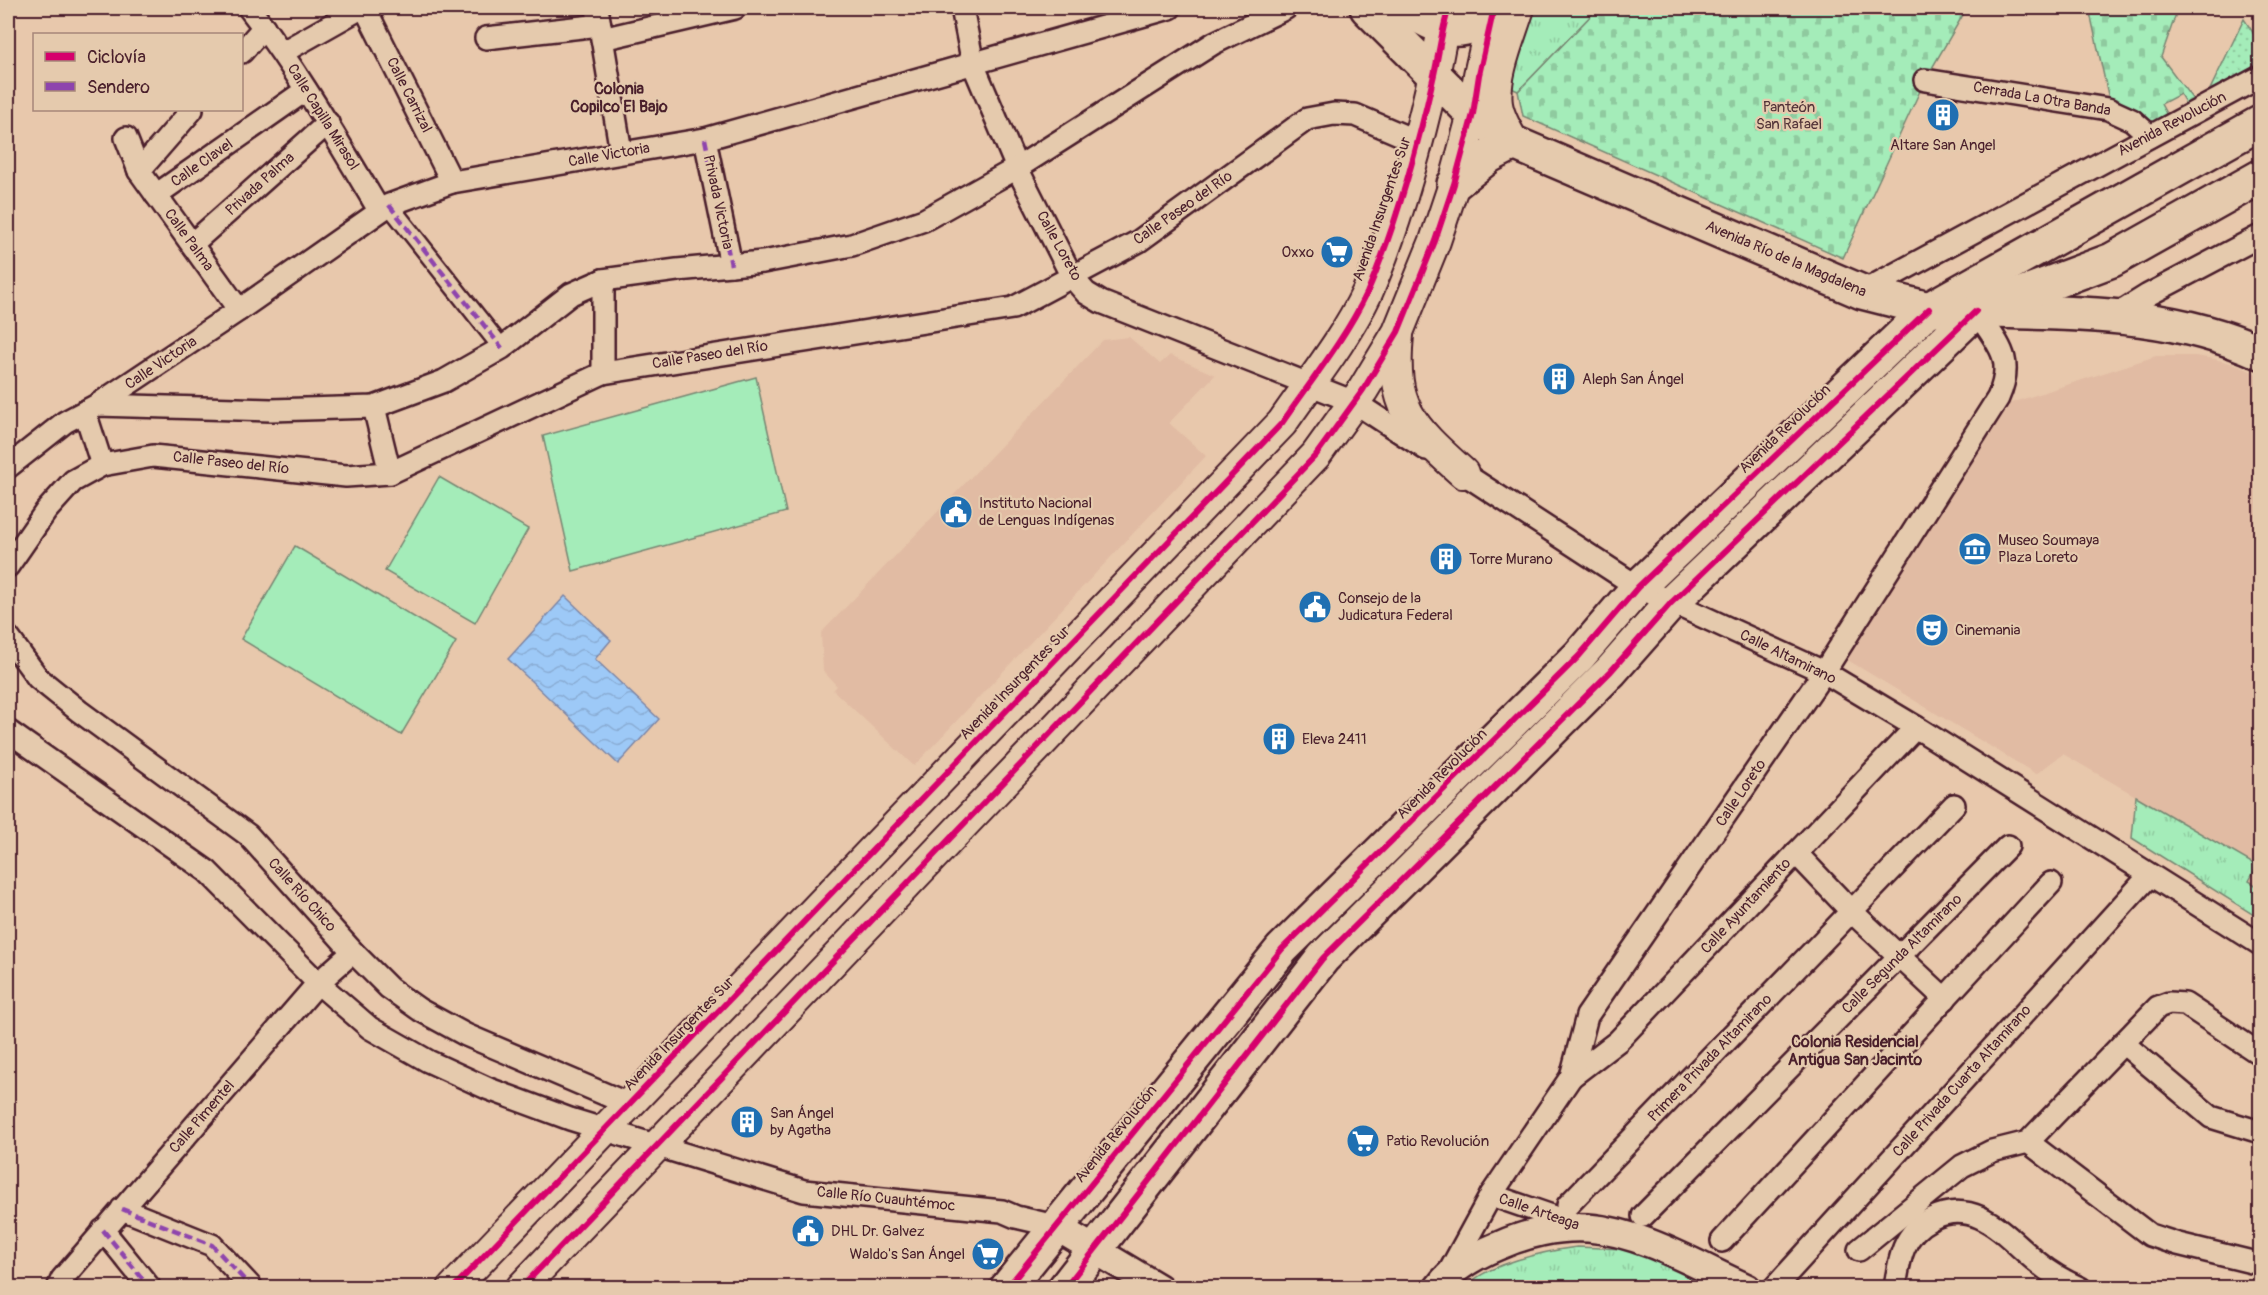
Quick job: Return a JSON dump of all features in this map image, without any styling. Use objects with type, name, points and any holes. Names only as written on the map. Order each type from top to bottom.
[{"type":"main road","name":"Avenida Río de la Magdalena","points":[[1367,8],[1473,114],[1514,143],[1862,292],[1929,309],[2116,315],[2202,331],[2260,352]]},
{"type":"main road","points":[[1404,8],[1446,17],[1457,30],[1480,24],[1502,9]]},
{"type":"main road","points":[[521,1287],[1316,455],[1354,402],[1398,333],[1435,241],[1454,184],[1473,114],[1479,75],[1502,9]]},
{"type":"main road","points":[[1454,184],[1489,156],[1514,143],[1502,122],[1497,106],[1496,88],[1502,9]]},
{"type":"main road","name":"Avenida Insurgentes Sur","points":[[453,1287],[1282,423],[1325,362],[1365,296],[1385,245],[1418,142],[1446,17]]},
{"type":"main road","name":"Avenida Revolución","points":[[1007,1287],[1282,949],[1579,656],[1638,587],[1929,309],[2260,123]]},
{"type":"main road","points":[[1065,1287],[1323,958],[1611,671],[1671,603],[1976,311],[2112,260],[2260,177]]},
{"type":"main road","points":[[1398,333],[1395,360],[1397,385],[1412,424],[1462,472]]},
{"type":"street","name":"Calle Capilla Mirasol","points":[[249,8],[283,52],[384,207],[502,348]]},
{"type":"street","points":[[283,52],[363,8]]},
{"type":"street","name":"Calle Carrizal","points":[[363,8],[453,182]]},
{"type":"street","points":[[486,38],[735,8]]},
{"type":"street","name":"Calle Loreto","points":[[962,8],[973,64],[1017,168],[1072,277],[1086,293],[1101,302],[1309,384]]},
{"type":"street","name":"Calle Victoria","points":[[91,409],[239,310],[384,207],[453,182],[705,139],[1170,8]]},
{"type":"street","points":[[8,467],[65,422],[91,409],[374,408],[444,381],[502,348],[571,294],[603,280],[763,262],[852,245],[924,220],[1017,168],[1214,43],[1286,8]]},
{"type":"street","points":[[600,24],[621,152]]},
{"type":"street","points":[[243,51],[264,27]]},
{"type":"street","name":"Avenida Revolución","points":[[1862,292],[2260,77]]},
{"type":"street","name":"Cerrada La Otra Banda","points":[[1925,80],[2108,109],[2132,120],[2150,136]]},
{"type":"street","name":"Calle Clavel","points":[[156,195],[306,90]]},
{"type":"street","points":[[126,138],[139,171],[191,111]]},
{"type":"street","name":"Calle Paseo del Río","points":[[8,566],[45,511],[73,481],[102,465],[153,456],[346,476],[390,473],[603,373],[1013,308],[1139,241],[1307,119],[1334,114],[1355,115],[1418,142]]},
{"type":"street","name":"Privada Palma","points":[[192,244],[328,123]]},
{"type":"street","name":"Privada Victoria","points":[[705,139],[731,265]]},
{"type":"street","name":"Calle Palma","points":[[139,171],[239,310]]},
{"type":"street","points":[[2116,315],[2148,295],[2260,236]]},
{"type":"street","points":[[603,280],[603,373]]},
{"type":"street","name":"Calle Loreto","points":[[1443,1281],[1491,1195],[1571,1077],[1587,1016],[1824,672],[1998,398],[2005,382],[2004,355],[1976,311]]},
{"type":"street","name":"Calle Altamirano","points":[[1309,384],[1354,402],[1638,587],[1824,672],[1916,727],[2260,944]]},
{"type":"street","points":[[374,408],[390,473]]},
{"type":"street","points":[[91,409],[102,465]]},
{"type":"street","name":"Calle Río Chico","points":[[8,637],[38,678],[70,705],[248,835],[350,955],[389,988],[466,1035],[628,1104]]},
{"type":"street","name":"Calle Ayuntamiento","points":[[1571,1077],[1618,1041],[1916,727]]},
{"type":"street","points":[[8,731],[207,871],[370,1028],[428,1061],[489,1089],[604,1129]]},
{"type":"street","name":"Primera Privada Altamirano","points":[[1568,1205],[1954,805]]},
{"type":"street","name":"Calle Segunda Altamirano","points":[[1643,1216],[2008,846]]},
{"type":"street","points":[[1796,853],[1851,911],[1945,999]]},
{"type":"street","name":"Calle Privada Cuarta Altamirano","points":[[1774,1287],[2150,875]]},
{"type":"street","points":[[1722,1241],[2051,883]]},
{"type":"street","name":"Calle Pimentel","points":[[58,1287],[62,1279],[103,1230],[322,980],[350,955]]},
{"type":"street","points":[[1859,1250],[1962,1166],[1992,1151],[2028,1142],[2158,1007],[2169,1003],[2185,1004],[2260,1054]]},
{"type":"street","points":[[2123,1043],[2211,1117],[2260,1132]]},
{"type":"street","name":"Calle Río Cuauhtémoc","points":[[604,1129],[804,1191],[1002,1210],[1016,1217],[1055,1226],[1159,1287]]},
{"type":"street","points":[[2028,1142],[2150,1235],[2260,1264]]},
{"type":"street","name":"Calle Arteaga","points":[[1491,1195],[1587,1228],[1623,1235],[1650,1244],[1747,1287]]},
{"type":"street","points":[[122,1209],[212,1245],[252,1287]]},
{"type":"street","points":[[1895,1287],[1901,1250],[1916,1229],[1937,1216],[1962,1212],[1987,1219],[2050,1272],[2080,1287]]},
{"type":"street","name":"Calle Arteaga","points":[[1443,1281],[1487,1250],[1509,1241],[1554,1230],[1587,1228]]},
{"type":"street","points":[[103,1230],[150,1287]]},
{"type":"shaded area","points":[[1129,337],[1160,364],[1170,355],[1215,375],[1169,423],[1206,456],[914,766],[833,690],[837,686],[823,671],[821,633],[1103,340]]},
{"type":"shaded area","points":[[2156,356],[2195,356],[2214,359],[2234,364],[2260,375],[2260,888],[2248,881],[2257,866],[2063,754],[2036,774],[1846,659],[2008,404]]},
{"type":"green space","points":[[1532,8],[1598,8],[1518,91],[1507,86]]},
{"type":"green space","name":"Panteón San Rafael","points":[[1598,8],[1967,8],[1925,80],[1843,258],[1523,116],[1518,91]]},
{"type":"green space","points":[[2089,8],[2178,8],[2161,57],[2197,105],[2189,109],[2180,94],[2161,104],[2169,119],[2153,129],[2110,104]]},
{"type":"green space","points":[[2244,19],[2260,43],[2260,69],[2205,100]]},
{"type":"green space","points":[[756,377],[786,512],[573,571],[543,436]]},
{"type":"green space","points":[[439,477],[528,529],[475,623],[385,571]]},
{"type":"green space","points":[[295,546],[456,642],[401,735],[241,639]]},
{"type":"green space","points":[[2136,796],[2257,866],[2249,881],[2260,888],[2260,919],[2132,838]]},
{"type":"green space","points":[[1577,1247],[1624,1249],[1647,1253],[1723,1288],[1465,1288],[1487,1272],[1517,1260]]},
{"type":"water","points":[[565,596],[611,640],[595,659],[659,719],[618,764],[508,659]]},
{"type":"marked path","points":[[705,139],[731,265]]},
{"type":"marked path","points":[[389,205],[502,348]]},
{"type":"marked path","points":[[122,1209],[212,1245],[252,1288]]},
{"type":"marked path","points":[[103,1230],[150,1288]]},
{"type":"cycle path","points":[[453,1288],[1282,423],[1349,327],[1378,268],[1413,160],[1449,8]]},
{"type":"cycle path","points":[[521,1288],[1316,455],[1363,390],[1398,332],[1435,241],[1454,184],[1473,114],[1494,8]]},
{"type":"cycle path","points":[[1007,1288],[1282,949],[1579,656],[1638,587],[1929,309]]},
{"type":"cycle path","points":[[1065,1288],[1323,958],[1611,671],[1671,603],[1976,311]]},
{"type":"place","name":"Altare San Angel","points":[[1943,115]]},
{"type":"place","name":"Oxxo","points":[[1337,252]]},
{"type":"place","name":"Aleph San Ángel","points":[[1559,379]]},
{"type":"place","name":"Instituto Nacional de Lenguas Indígenas","points":[[956,512]]},
{"type":"place","name":"Museo Soumaya Plaza Loreto","points":[[1975,549]]},
{"type":"place","name":"Torre Murano","points":[[1446,559]]},
{"type":"place","name":"Consejo de la Judicatura Federal","points":[[1315,607]]},
{"type":"place","name":"Cinemania","points":[[1932,630]]},
{"type":"place","name":"Eleva 2411","points":[[1279,739]]},
{"type":"place","name":"San Ángel by Agatha","points":[[747,1122]]},
{"type":"place","name":"Patio Revolución","points":[[1363,1141]]},
{"type":"place","name":"DHL Dr. Galvez","points":[[808,1231]]},
{"type":"place","name":"Waldo's San Ángel","points":[[988,1254]]},
{"type":"district","name":"Colonia Copilco El Bajo","points":[[619,98]]},
{"type":"district","name":"Colonia Residencial Antigua San Jacinto","points":[[1855,1051]]}]
